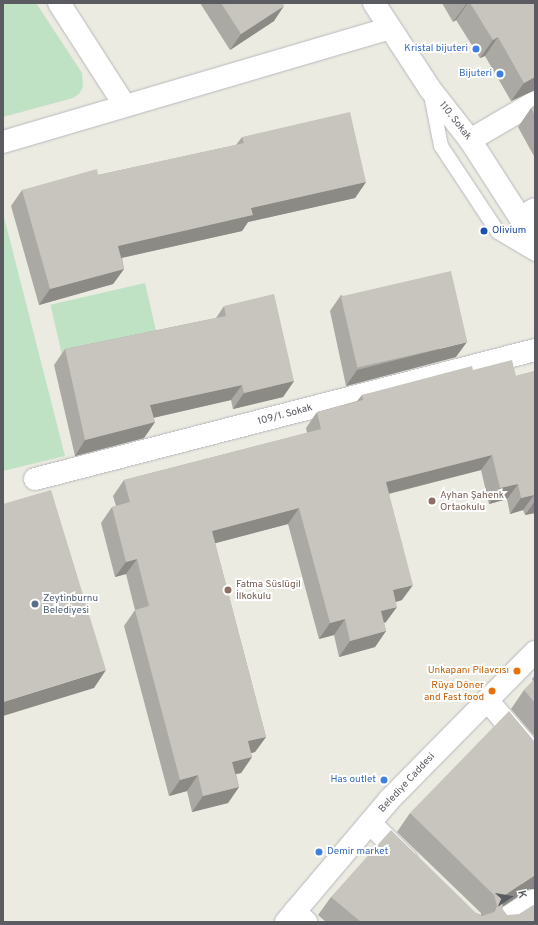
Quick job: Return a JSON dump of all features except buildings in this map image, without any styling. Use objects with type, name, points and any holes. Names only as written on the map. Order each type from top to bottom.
[{"type":"street","points":[[59,3],[125,106]]},
{"type":"street","name":"110. Sokak","points":[[374,3],[430,89],[527,213],[535,240]]},
{"type":"street","points":[[3,142],[390,28]]},
{"type":"street","points":[[470,140],[535,102]]},
{"type":"street","name":"109/1. Sokak","points":[[35,479],[535,350]]},
{"type":"street","name":"Belediye Caddesi","points":[[296,918],[370,823],[487,700],[535,652]]},
{"type":"street","points":[[487,700],[535,756]]},
{"type":"street","points":[[370,823],[421,873]]},
{"type":"street","points":[[500,922],[535,900]]},
{"type":"lane","points":[[430,89],[442,146],[498,232],[535,254]]},
{"type":"green space","points":[[3,3],[36,3],[82,73],[83,87],[79,94],[73,98],[3,117]]},
{"type":"green space","points":[[3,213],[65,456],[3,471]]},
{"type":"green space","points":[[145,283],[157,334],[62,355],[50,305]]},
{"type":"place","name":"Kristal bijuteri","points":[[476,49]]},
{"type":"place","name":"Bijuteri","points":[[500,74]]},
{"type":"place","name":"Olivium","points":[[484,231]]},
{"type":"place","name":"Ayhan Şahenk Ortaokulu","points":[[432,501]]},
{"type":"place","name":"Fatma Süslügil İlkokulu","points":[[228,590]]},
{"type":"place","name":"Zeytinburnu Belediyesi","points":[[35,604]]},
{"type":"place","name":"Unkapanı Pilavcısı","points":[[517,671]]},
{"type":"place","name":"Rüya Döner and Fast food","points":[[492,691]]},
{"type":"place","name":"Has outlet","points":[[384,780]]},
{"type":"place","name":"Demir market","points":[[319,852]]}]
